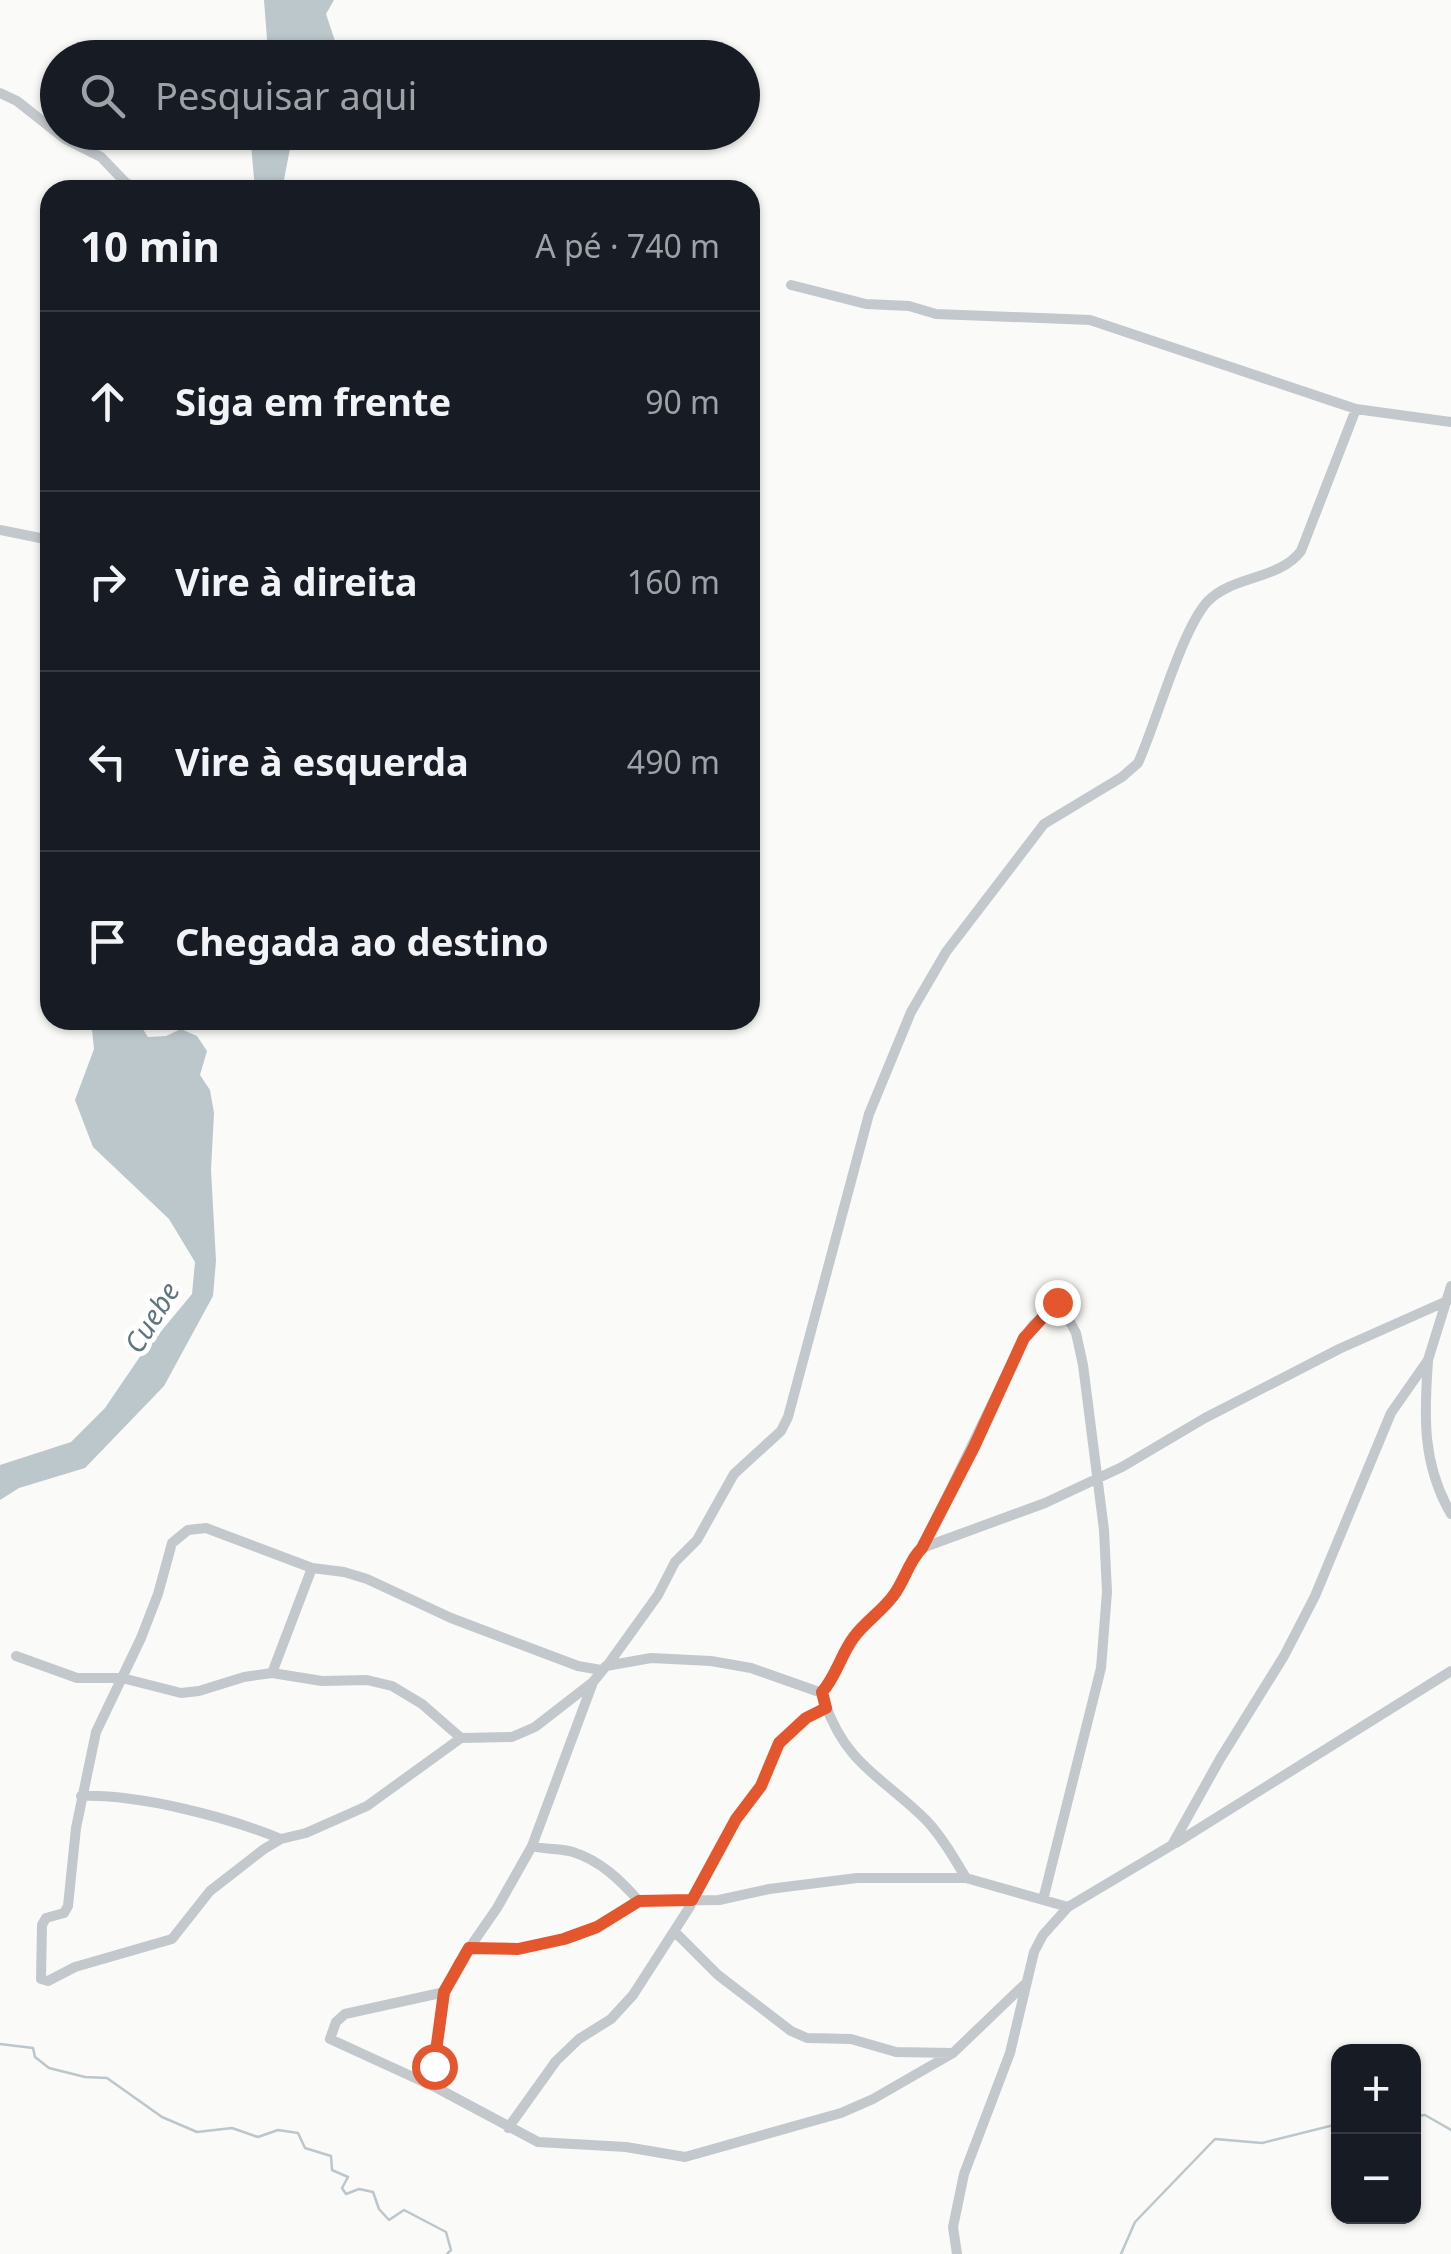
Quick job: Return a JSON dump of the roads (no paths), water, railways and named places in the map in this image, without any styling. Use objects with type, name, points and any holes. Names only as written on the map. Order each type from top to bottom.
[{"type":"street","points":[[0,93],[40,119]]},
{"type":"street","points":[[88,150],[101,157],[123,180]]},
{"type":"street","points":[[792,286],[866,304],[909,306],[936,314],[1090,320],[1356,408],[1451,422]]},
{"type":"street","points":[[822,1692],[752,1668],[711,1662],[650,1658],[604,1669],[578,1666],[451,1618],[366,1579],[312,1568],[197,1527],[180,1535],[168,1552],[158,1594],[96,1732],[81,1796],[67,1909],[46,1918],[42,1925],[42,1980],[108,1956],[172,1939],[210,1891],[280,1839],[306,1833],[366,1806],[462,1738],[512,1737],[535,1728],[594,1682],[604,1669],[658,1595],[675,1562],[698,1540],[734,1474],[780,1431],[788,1417],[869,1114],[911,1012],[946,952],[1044,824],[1122,777],[1138,763],[1193,624],[1209,600],[1236,584],[1291,565],[1301,551],[1356,408]]},
{"type":"street","points":[[0,530],[40,538]]},
{"type":"street","points":[[1172,1845],[1316,1596],[1391,1413],[1428,1360],[1451,1286]]},
{"type":"street","points":[[922,1548],[1096,1479],[1339,1349],[1449,1301]]},
{"type":"street","points":[[966,1878],[925,1819],[870,1775],[848,1750],[822,1692],[855,1635],[893,1597],[974,1447],[1024,1338],[1057,1302],[1076,1333],[1083,1365],[1104,1530],[1107,1592],[1101,1668],[1043,1900]]},
{"type":"street","points":[[1428,1360],[1424,1416],[1428,1463],[1451,1514]]},
{"type":"street","points":[[272,1673],[312,1568]]},
{"type":"street","points":[[16,1656],[77,1678],[122,1678],[181,1693],[199,1691],[226,1680],[272,1673],[322,1681],[367,1680],[392,1686],[422,1704],[462,1738]]},
{"type":"street","points":[[956,2254],[953,2227],[964,2174],[1010,2054],[1034,1952],[1043,1935],[1068,1907],[1451,1671]]},
{"type":"street","points":[[438,2088],[434,2066],[444,1992],[532,1846],[594,1682]]},
{"type":"street","points":[[508,2128],[556,2061],[579,2039],[611,2019],[633,1994],[675,1932],[736,1819],[761,1786],[779,1743],[806,1718],[826,1708]]},
{"type":"street","points":[[81,1796],[114,1796],[205,1815],[280,1839]]},
{"type":"street","points":[[532,1846],[573,1852],[592,1860],[614,1874],[639,1901]]},
{"type":"street","points":[[469,1948],[518,1949],[564,1939],[597,1927],[639,1901],[719,1900],[839,1880],[966,1878],[1068,1907]]},
{"type":"street","points":[[675,1932],[718,1975],[791,2031],[807,2038],[851,2040],[896,2052],[953,2053]]},
{"type":"street","points":[[444,1992],[345,2014],[330,2035],[335,2043],[438,2088],[538,2142],[626,2147],[685,2158],[873,2099],[953,2053],[1028,1982]]},
{"type":"street","points":[[416,2078],[434,2066]]},
{"type":"waterway","points":[[0,2044],[33,2048],[35,2057],[49,2068],[107,2078],[162,2117],[197,2132],[232,2128],[258,2137],[278,2130],[298,2133],[305,2148],[331,2156],[332,2170],[348,2177],[342,2188],[346,2194],[359,2189],[373,2192],[379,2209],[389,2220],[404,2210],[446,2232],[451,2250],[447,2254]]},
{"type":"waterway","points":[[1421,2115],[1451,2130]]},
{"type":"waterway","points":[[1121,2254],[1135,2222],[1215,2139],[1262,2143],[1331,2126]]},
{"type":"water label","name":"Cuebe","points":[[151,1317]]}]
